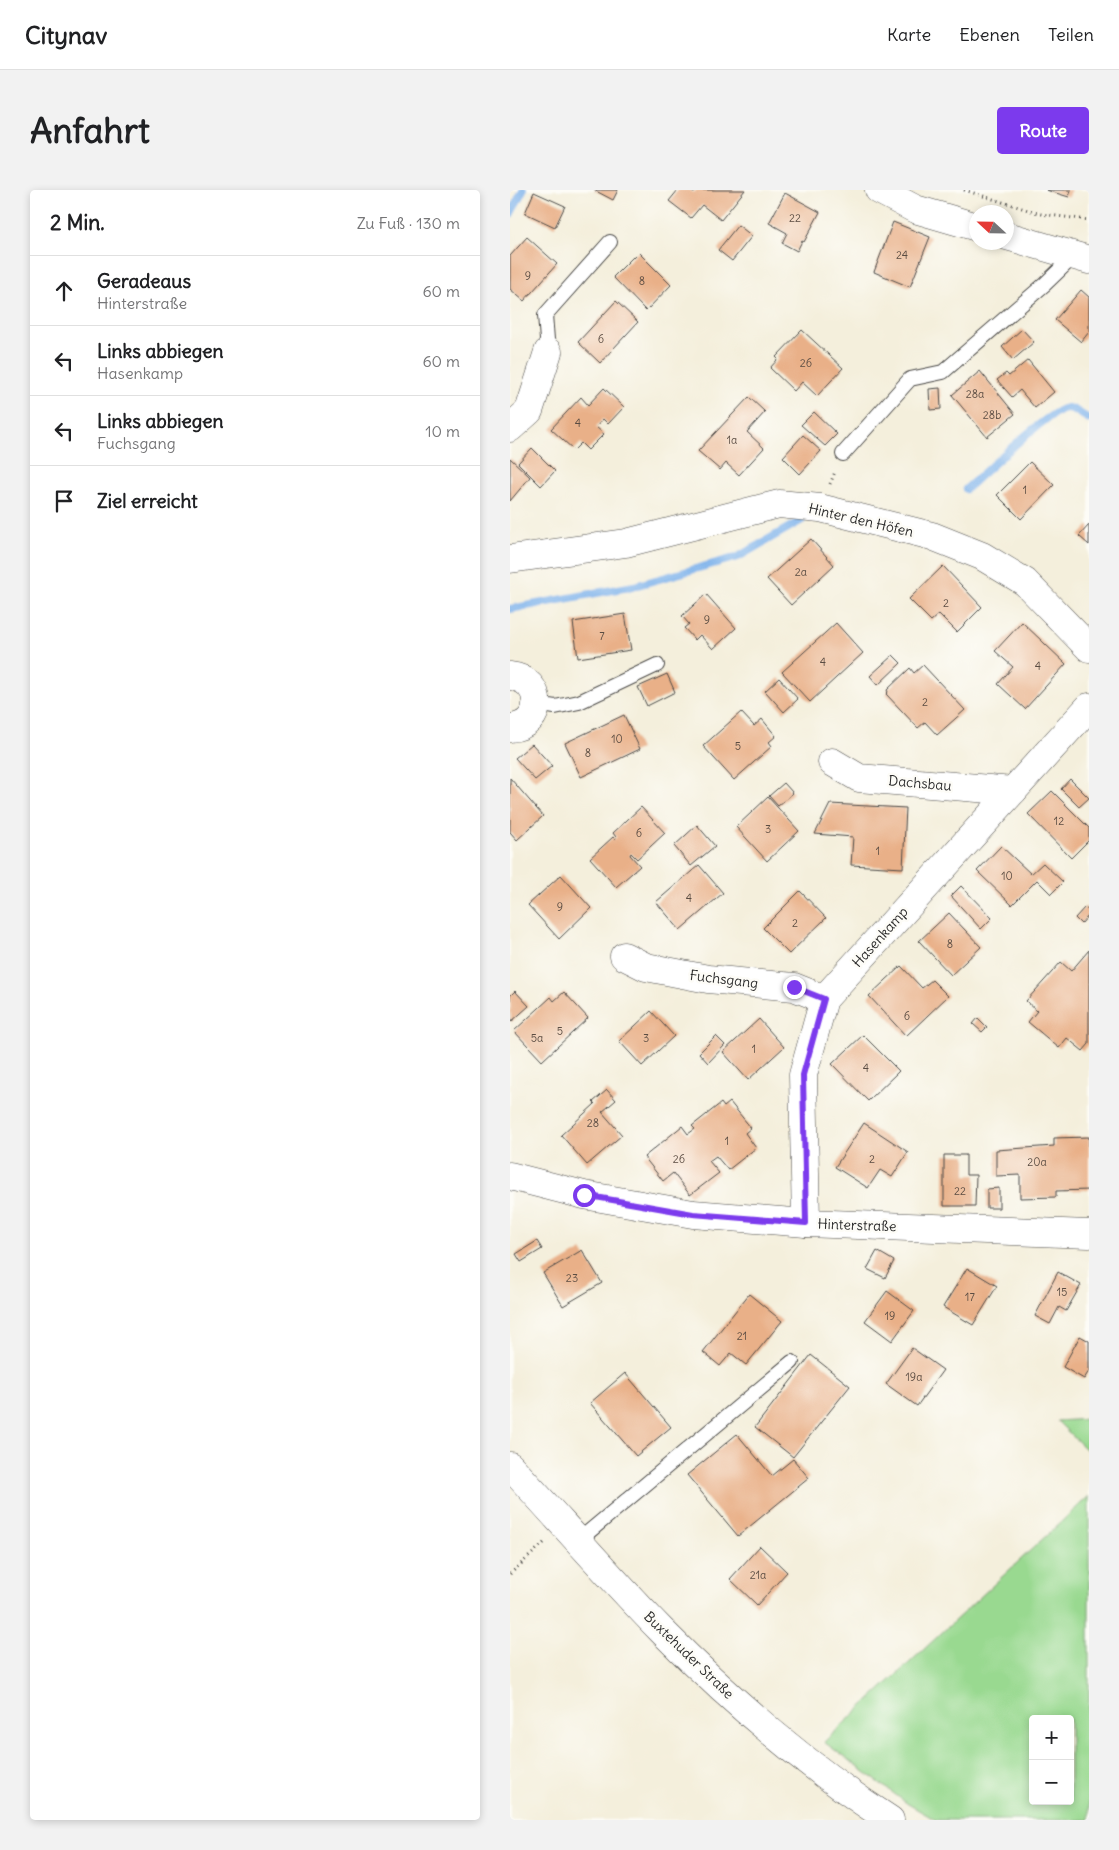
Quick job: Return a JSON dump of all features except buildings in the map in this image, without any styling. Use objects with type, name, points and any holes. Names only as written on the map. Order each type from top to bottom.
[{"type":"street","points":[[879,190],[915,209],[969,225]]},
{"type":"street","points":[[1014,238],[1081,258]]},
{"type":"street","points":[[510,428],[528,411],[548,352]]},
{"type":"street","name":"Hinter den Höfen","points":[[510,559],[626,543],[779,504],[820,508],[932,536],[982,556],[1025,582],[1089,648]]},
{"type":"street","points":[[510,676],[527,682],[536,696],[536,704],[530,719],[524,725],[510,728]]},
{"type":"street","name":"Hasenkamp","points":[[806,1223],[803,1075],[824,999],[1089,707]]},
{"type":"street","name":"Dachsbau","points":[[832,762],[859,778],[1013,791]]},
{"type":"street","name":"Fuchsgang","points":[[624,956],[646,967],[708,979],[794,987],[824,999]]},
{"type":"street","name":"Hinterstraße","points":[[510,1176],[584,1195],[693,1214],[806,1223],[1089,1234]]},
{"type":"street","name":"Buxtehuder Straße","points":[[510,1466],[661,1631],[700,1669],[790,1746],[885,1819]]},
{"type":"lane","points":[[548,352],[545,315],[610,242]]},
{"type":"lane","points":[[842,454],[910,379],[943,372],[1046,284],[1081,258]]},
{"type":"lane","points":[[536,704],[556,707],[579,702],[657,665]]},
{"type":"lane","points":[[571,1532],[792,1362]]},
{"type":"path","points":[[964,190],[1041,214],[1089,220]]},
{"type":"path","points":[[820,508],[842,454]]},
{"type":"path","points":[[510,1574],[571,1532]]},
{"type":"green space","points":[[1089,1419],[1089,1452],[1057,1421]]},
{"type":"green space","points":[[1089,1496],[1089,1820],[936,1820],[908,1804],[824,1742]]},
{"type":"waterway","points":[[510,215],[523,190]]},
{"type":"waterway","points":[[966,489],[1033,429],[1060,410],[1068,408],[1089,419]]},
{"type":"waterway","points":[[510,609],[634,586],[738,557],[802,520]]},
{"type":"route","points":[[584,1195],[693,1214],[806,1223],[803,1075],[824,999],[794,987]]}]
